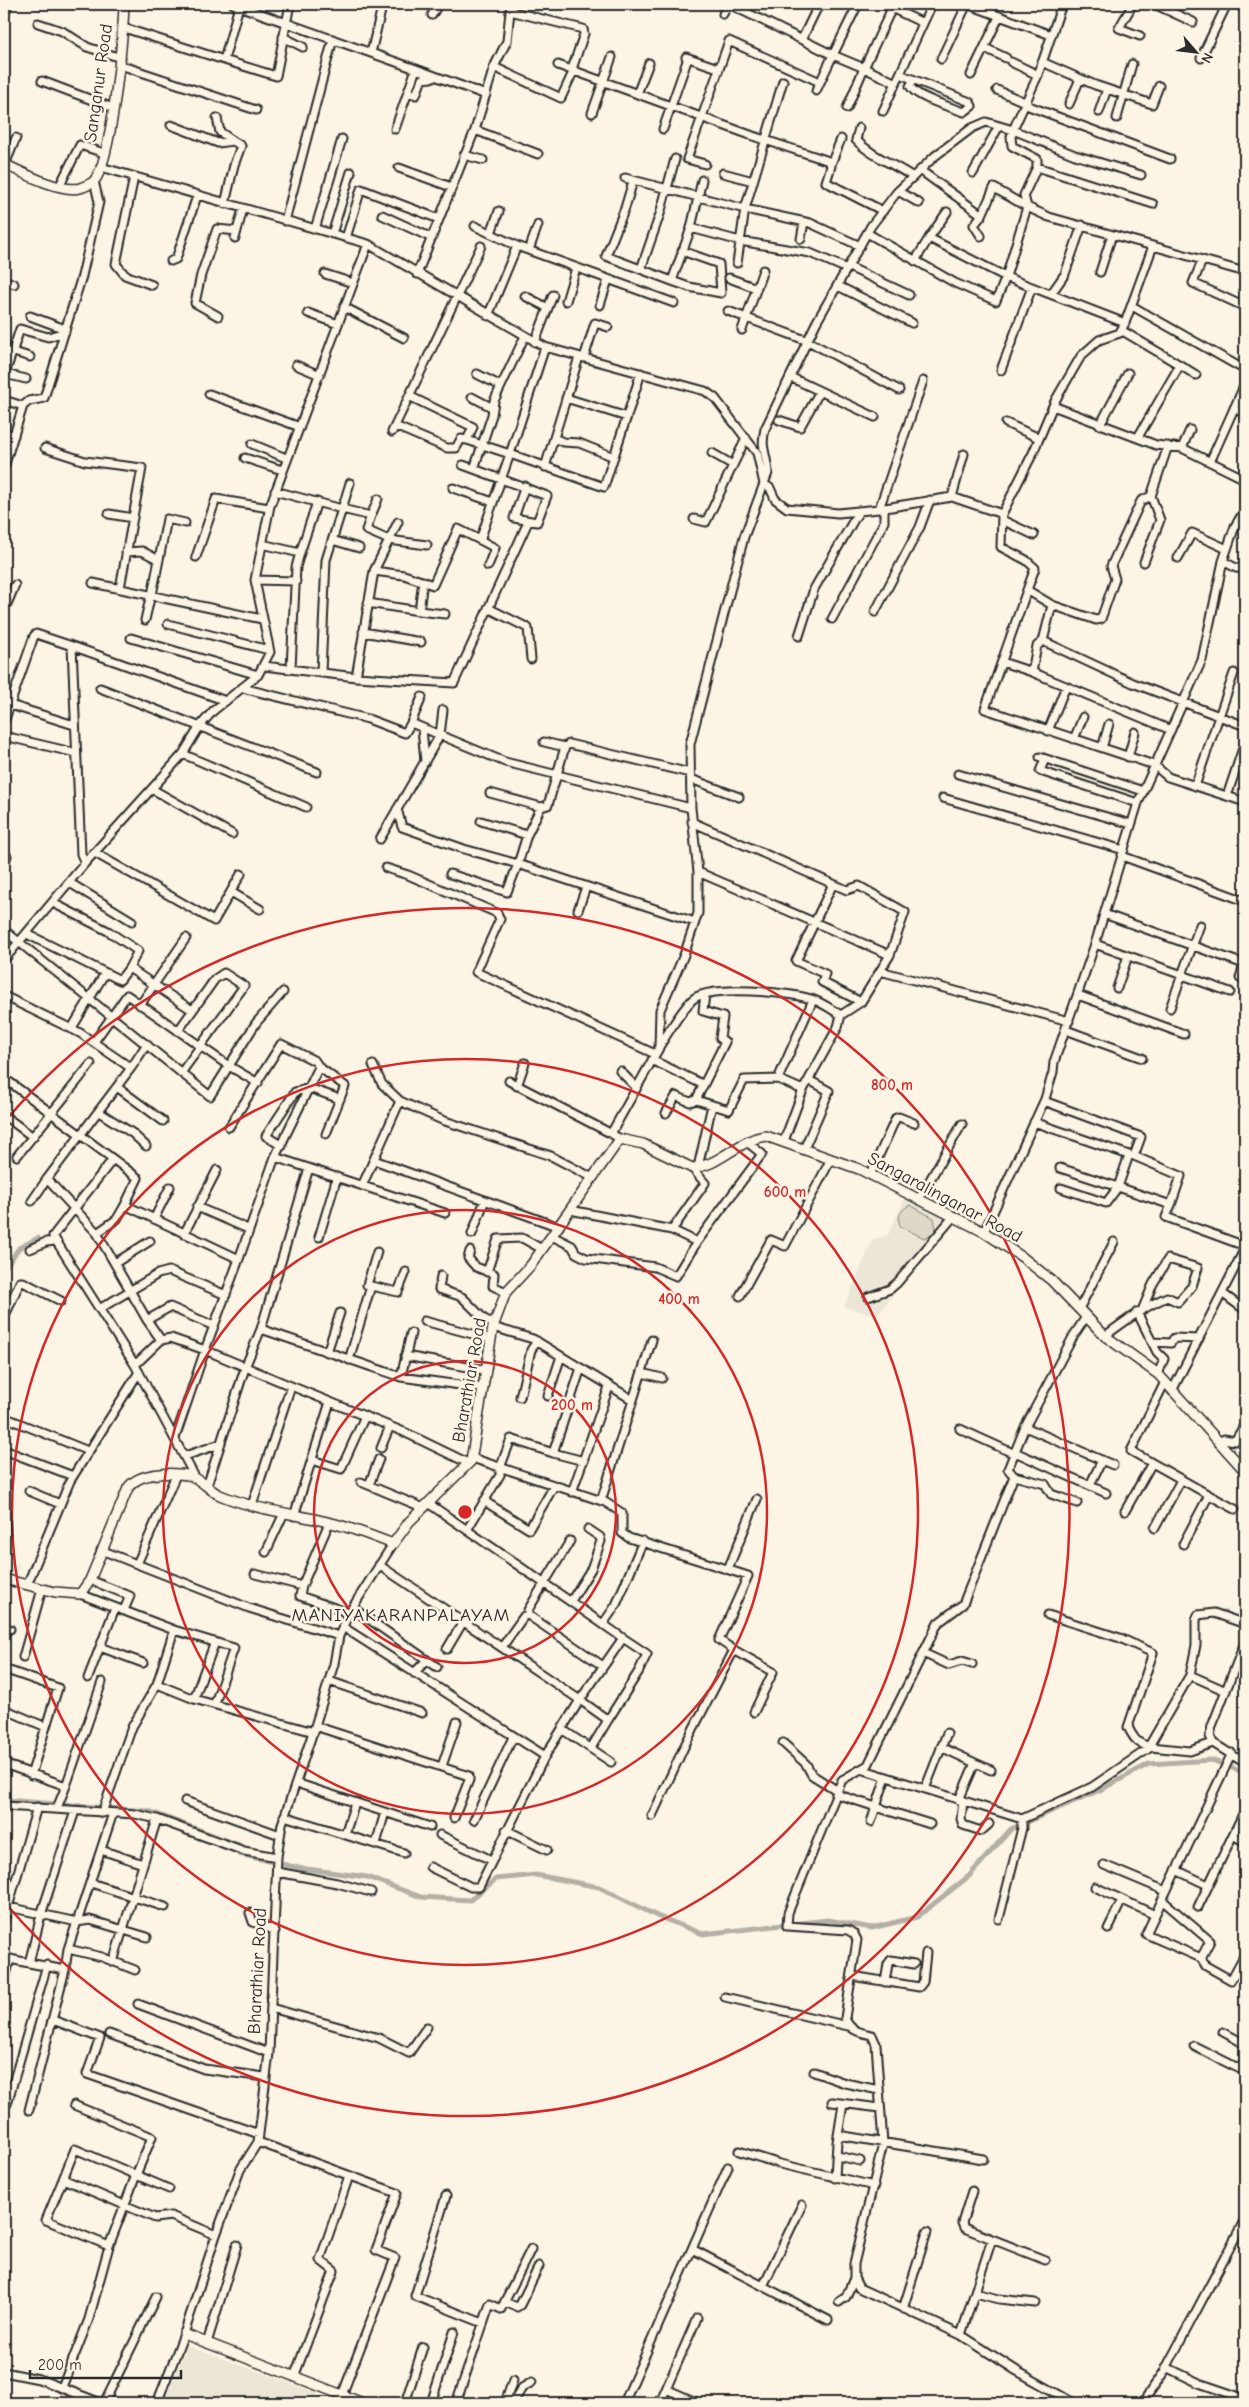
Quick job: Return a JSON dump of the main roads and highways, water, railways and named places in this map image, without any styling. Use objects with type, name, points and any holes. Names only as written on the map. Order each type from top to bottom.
[{"type":"main road","name":"Sanganur Road","points":[[4,165],[45,183],[79,188],[94,181],[104,153],[113,108],[124,28],[124,4]]},
{"type":"main road","name":"Sangaralinganar Road","points":[[620,1139],[643,1144],[695,1168],[712,1162],[748,1142],[766,1136],[784,1141],[870,1175],[954,1216],[1022,1256],[1051,1280],[1105,1336],[1158,1374],[1245,1471]]},
{"type":"main road","name":"Bharathiar Road","points":[[4,1579],[42,1589],[80,1594],[90,1580],[101,1550],[132,1482],[150,1476],[176,1475],[195,1477],[220,1495],[294,1516],[329,1523],[393,1544],[409,1522],[470,1461],[493,1326],[506,1292],[552,1236],[620,1139]]},
{"type":"main road","points":[[184,2334],[294,2377],[340,2399],[363,2403]]},
{"type":"waterway","points":[[4,1269],[19,1248],[38,1238]]},
{"type":"waterway","points":[[4,1800],[149,1811],[239,1845],[239,1854],[299,1868],[367,1877],[421,1897],[470,1900],[496,1879],[536,1875],[599,1887],[657,1916],[703,1934],[828,1920],[872,1928],[917,1917],[969,1876],[1011,1829],[1102,1789],[1149,1764],[1212,1760],[1245,1773]]},
{"type":"district","name":"MANIYAKARANPALAYAM","points":[[401,1614]]}]
